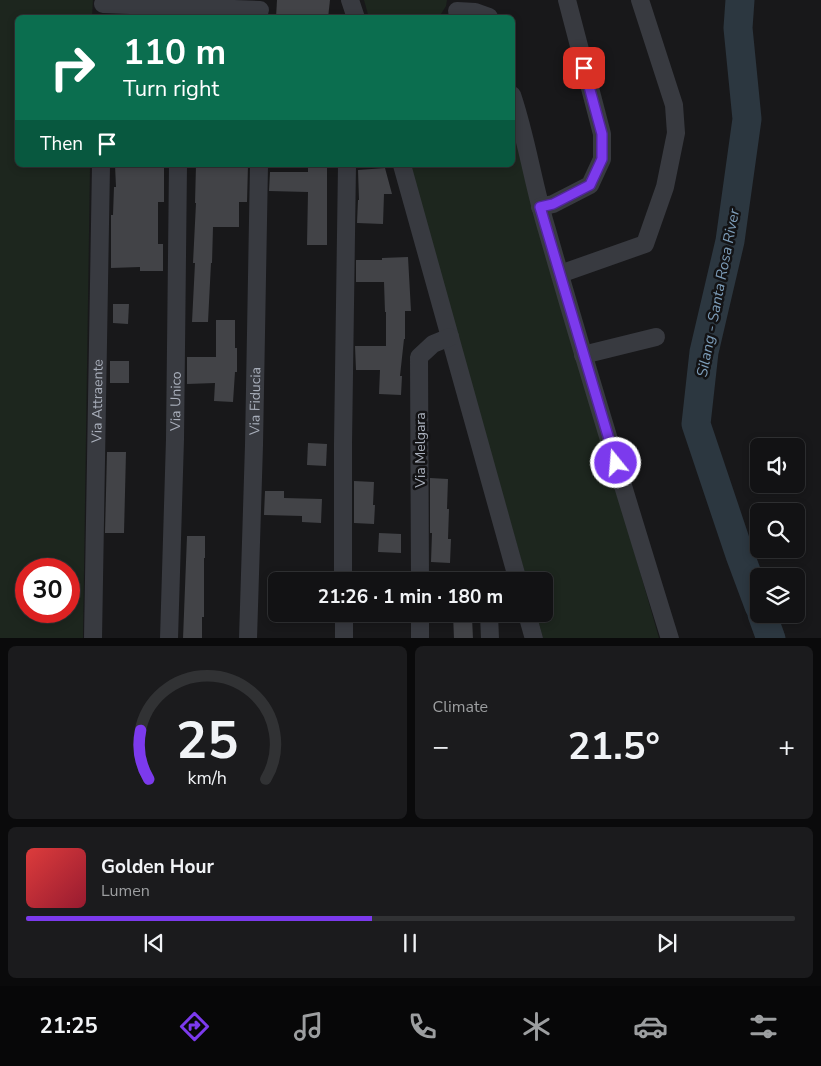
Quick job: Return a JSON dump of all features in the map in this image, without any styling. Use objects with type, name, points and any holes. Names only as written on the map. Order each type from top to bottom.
[{"type":"street","points":[[350,0],[355,15]]},
{"type":"street","points":[[540,207],[553,204],[590,185],[602,159],[602,134],[567,0]]},
{"type":"street","points":[[560,274],[645,244],[665,187],[676,133],[674,104],[640,0]]},
{"type":"street","points":[[103,7],[260,9]]},
{"type":"street","points":[[456,9],[476,12],[487,11]]},
{"type":"street","points":[[516,120],[583,355],[670,638]]},
{"type":"street","name":"Via Attraente","points":[[93,638],[101,167]]},
{"type":"street","name":"Via Unico","points":[[169,638],[175,439],[178,167]]},
{"type":"street","name":"Via Fiducia","points":[[248,638],[254,445],[259,167]]},
{"type":"street","points":[[344,572],[343,444],[347,167]]},
{"type":"street","points":[[403,167],[515,572]]},
{"type":"street","name":"Via Melgara","points":[[420,572],[419,357],[433,344],[450,337]]},
{"type":"street","points":[[583,355],[656,337]]},
{"type":"street","points":[[344,622],[344,638]]},
{"type":"street","points":[[420,622],[420,638]]},
{"type":"street","points":[[489,622],[490,638]]},
{"type":"street","points":[[529,622],[534,638]]},
{"type":"shaded area","points":[[0,0],[93,0],[92,15],[15,15],[15,167],[90,167],[83,638],[0,638]]},
{"type":"shaded area","points":[[364,0],[447,0],[446,6],[440,15],[368,15]]},
{"type":"shaded area","points":[[515,135],[659,638],[543,638],[538,622],[553,622],[553,572],[524,572],[410,167],[515,167]]},
{"type":"building","points":[[277,0],[330,0],[328,15],[276,15]]},
{"type":"building","points":[[115,167],[164,167],[164,202],[158,202],[158,244],[163,244],[163,271],[140,271],[140,267],[111,268],[111,215],[113,215],[114,187],[116,187]]},
{"type":"building","points":[[196,167],[248,167],[247,202],[239,202],[239,227],[213,227],[208,322],[192,322],[195,263],[193,263]]},
{"type":"building","points":[[308,167],[327,167],[327,245],[307,245],[308,192],[269,191],[270,172],[308,172]]},
{"type":"building","points":[[385,168],[392,194],[384,194],[383,224],[357,223],[359,200],[358,170]]},
{"type":"building","points":[[408,257],[411,311],[405,311],[405,339],[400,376],[402,376],[401,395],[379,394],[380,370],[356,370],[355,346],[386,346],[384,282],[356,282],[356,260]]},
{"type":"building","points":[[113,304],[129,304],[128,324],[113,323]]},
{"type":"building","points":[[216,320],[235,320],[237,372],[235,372],[233,402],[214,401],[215,383],[187,384],[187,357],[216,357]]},
{"type":"building","points":[[110,361],[129,361],[129,383],[110,383]]},
{"type":"building","points":[[308,443],[327,444],[326,466],[307,465]]},
{"type":"building","points":[[107,452],[126,452],[124,533],[105,533]]},
{"type":"building","points":[[430,478],[448,479],[447,509],[449,509],[448,539],[451,539],[450,563],[431,562]]},
{"type":"building","points":[[354,481],[374,482],[374,524],[354,523]]},
{"type":"building","points":[[265,491],[284,491],[284,498],[322,499],[321,523],[302,522],[302,516],[264,515]]},
{"type":"building","points":[[379,533],[401,534],[401,553],[378,552]]},
{"type":"building","points":[[187,536],[205,536],[202,638],[183,638]]},
{"type":"building","points":[[453,622],[472,622],[473,638],[454,638]]},
{"type":"waterway","name":"Silang - Santa Rosa River","points":[[740,0],[738,28],[747,119],[730,241],[704,352],[696,424],[750,582]]},
{"type":"waterway","name":"Silang - Santa Rosa River","points":[[765,623],[771,638]]},
{"type":"route","points":[[584,68],[602,134],[602,159],[590,185],[553,204],[540,207],[616,463]]}]
